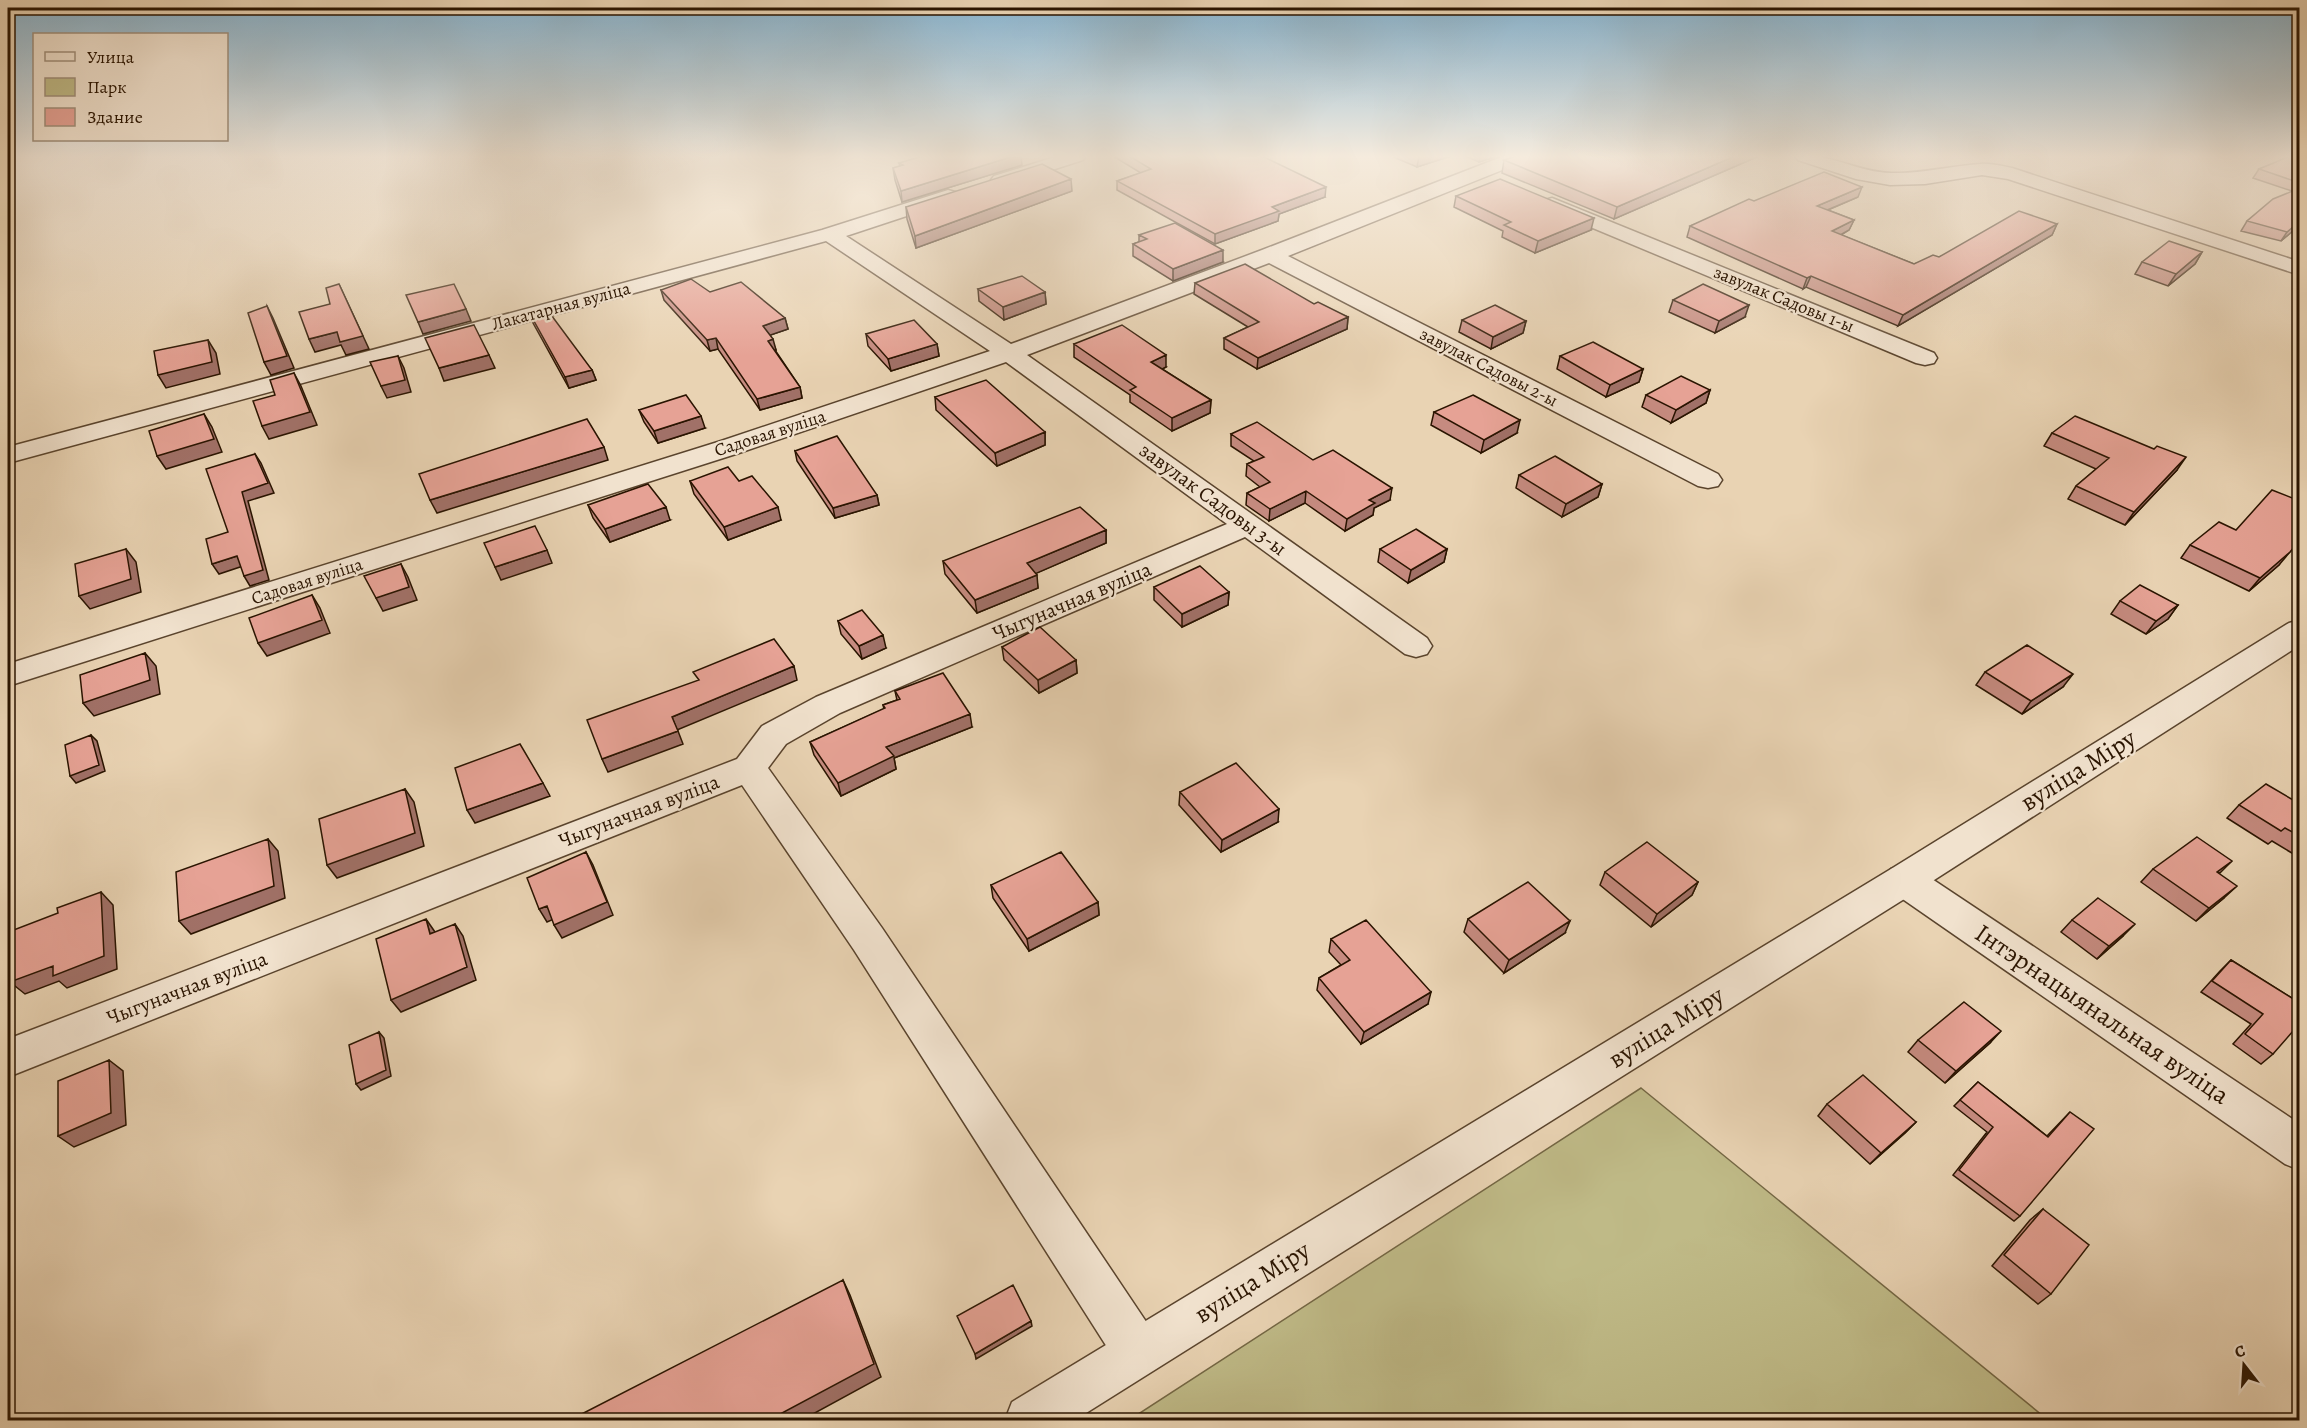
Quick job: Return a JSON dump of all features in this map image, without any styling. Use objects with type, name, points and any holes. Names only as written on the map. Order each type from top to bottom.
[{"type":"street","name":"Лакатарная вуліца","points":[[8,455],[864,223]]},
{"type":"street","name":"Садовая вуліца","points":[[8,675],[730,447],[1009,353],[1350,223]]},
{"type":"street","name":"завулак Садовы 1-ы","points":[[1598,223],[1925,358]]},
{"type":"street","points":[[2159,223],[2300,269]]},
{"type":"street","name":"завулак Садовы 3-ы","points":[[829,234],[1009,353],[1416,646]]},
{"type":"street","name":"завулак Садовы 2-ы","points":[[1269,255],[1708,480]]},
{"type":"street","name":"Чыгуначная вуліца","points":[[8,1058],[749,768],[774,735],[828,705],[1248,525]]},
{"type":"street","name":"вуліца Міру","points":[[1030,1420],[1904,880],[2300,630]]},
{"type":"street","points":[[749,768],[868,939],[1138,1352]]},
{"type":"street","name":"Інтэрнацыянальная вуліца","points":[[1904,880],[2300,1149]]},
{"type":"green space","points":[[1641,1088],[2048,1420],[1129,1420]]},
{"type":"building","points":[[911,223],[952,223],[915,236]]},
{"type":"building","points":[[1175,223],[1223,250],[1173,269],[1133,244],[1147,239],[1139,235]]},
{"type":"building","points":[[1194,223],[1247,223],[1215,234]]},
{"type":"building","points":[[1510,223],[1583,223],[1538,241],[1504,225]]},
{"type":"building","points":[[1697,223],[1849,223],[1832,231],[1914,264],[1933,255],[1939,257],[1999,223],[2057,224],[1903,315],[1811,276],[1807,278],[1690,226]]},
{"type":"building","points":[[2253,223],[2298,223],[2287,232]]},
{"type":"building","points":[[2169,241],[2202,252],[2176,274],[2142,262]]},
{"type":"building","points":[[1245,264],[1314,304],[1318,302],[1348,317],[1258,358],[1224,338],[1259,322],[1195,283]]},
{"type":"building","points":[[1022,276],[1045,292],[1003,307],[978,289]]},
{"type":"building","points":[[691,279],[710,292],[741,282],[785,318],[763,326],[773,339],[768,341],[800,387],[757,399],[716,338],[707,340],[661,290]]},
{"type":"building","points":[[339,284],[363,336],[340,342],[337,332],[309,339],[299,312],[330,304],[326,288]]},
{"type":"building","points":[[454,284],[466,309],[418,322],[406,295]]},
{"type":"building","points":[[1703,284],[1749,305],[1719,321],[1673,300]]},
{"type":"building","points":[[1495,305],[1526,321],[1493,337],[1462,320]]},
{"type":"building","points":[[267,306],[287,356],[264,362],[248,313]]},
{"type":"building","points":[[546,308],[592,370],[565,377],[529,312]]},
{"type":"building","points":[[914,320],[937,344],[888,359],[866,334]]},
{"type":"building","points":[[474,325],[489,355],[439,368],[425,338]]},
{"type":"building","points":[[1122,325],[1166,355],[1151,362],[1211,400],[1172,418],[1130,390],[1136,387],[1074,344]]},
{"type":"building","points":[[208,340],[212,362],[158,375],[154,351]]},
{"type":"building","points":[[1593,342],[1643,369],[1610,385],[1560,356]]},
{"type":"building","points":[[398,356],[405,380],[381,386],[370,362]]},
{"type":"building","points":[[294,373],[310,412],[262,426],[253,401],[275,395],[270,380]]},
{"type":"building","points":[[1681,376],[1710,390],[1676,410],[1646,395]]},
{"type":"building","points":[[986,380],[1045,432],[995,453],[935,397]]},
{"type":"building","points":[[686,395],[701,416],[654,431],[639,410]]},
{"type":"building","points":[[1473,395],[1520,420],[1484,440],[1434,412]]},
{"type":"building","points":[[204,414],[214,439],[157,456],[149,431]]},
{"type":"building","points":[[2075,416],[2154,449],[2157,446],[2186,457],[2134,512],[2076,486],[2109,458],[2052,433]]},
{"type":"building","points":[[587,419],[604,447],[430,500],[419,474]]},
{"type":"building","points":[[1257,422],[1313,460],[1333,450],[1392,488],[1369,500],[1375,503],[1347,519],[1306,491],[1270,509],[1247,493],[1270,482],[1247,464],[1264,457],[1231,434]]},
{"type":"building","points":[[837,436],[877,495],[833,508],[795,451]]},
{"type":"building","points":[[255,454],[268,483],[242,492],[263,570],[244,576],[237,556],[212,564],[206,539],[228,532],[206,469]]},
{"type":"building","points":[[1555,456],[1602,484],[1566,504],[1519,475]]},
{"type":"building","points":[[728,467],[739,481],[752,476],[778,507],[724,527],[690,481]]},
{"type":"building","points":[[648,484],[666,507],[605,529],[588,505]]},
{"type":"building","points":[[2272,490],[2300,501],[2300,540],[2290,552],[2260,578],[2190,545],[2219,522],[2236,530]]},
{"type":"building","points":[[1080,507],[1106,530],[1027,563],[1037,575],[975,600],[943,561]]},
{"type":"building","points":[[535,526],[547,550],[495,567],[484,543]]},
{"type":"building","points":[[1416,529],[1447,549],[1411,570],[1380,549]]},
{"type":"building","points":[[126,549],[131,579],[79,596],[75,564]]},
{"type":"building","points":[[401,564],[409,587],[376,598],[364,576]]},
{"type":"building","points":[[1200,566],[1229,592],[1182,614],[1154,587]]},
{"type":"building","points":[[2140,585],[2178,605],[2156,621],[2120,601]]},
{"type":"building","points":[[312,595],[322,620],[258,643],[249,618]]},
{"type":"building","points":[[862,610],[883,635],[859,646],[838,621]]},
{"type":"building","points":[[1040,627],[1076,660],[1038,680],[1002,647]]},
{"type":"building","points":[[774,639],[794,666],[672,717],[678,731],[602,759],[587,720],[699,680],[693,672]]},
{"type":"building","points":[[2027,645],[2073,674],[2031,701],[1985,672]]},
{"type":"building","points":[[145,653],[150,680],[83,703],[80,675]]},
{"type":"building","points":[[943,673],[970,714],[886,747],[894,756],[838,783],[810,742],[885,708],[883,705],[900,699],[895,691]]},
{"type":"building","points":[[91,735],[99,765],[70,776],[65,745]]},
{"type":"building","points":[[520,744],[543,783],[467,810],[455,768]]},
{"type":"building","points":[[1236,763],[1279,809],[1222,840],[1180,792]]},
{"type":"building","points":[[2266,784],[2300,804],[2300,836],[2285,828],[2281,831],[2239,805]]},
{"type":"building","points":[[405,789],[415,833],[327,865],[319,819]]},
{"type":"building","points":[[2197,837],[2232,861],[2217,872],[2237,886],[2209,908],[2153,869]]},
{"type":"building","points":[[268,839],[274,886],[179,921],[176,872]]},
{"type":"building","points":[[1647,842],[1698,882],[1657,914],[1605,872]]},
{"type":"building","points":[[586,852],[607,902],[554,925],[547,906],[539,909],[527,878]]},
{"type":"building","points":[[1061,852],[1098,902],[1027,939],[991,885]]},
{"type":"building","points":[[1528,882],[1570,921],[1509,960],[1468,919]]},
{"type":"building","points":[[101,892],[104,956],[53,976],[53,966],[10,982],[11,931],[58,913],[57,908]]},
{"type":"building","points":[[2098,898],[2135,924],[2109,946],[2072,920]]},
{"type":"building","points":[[426,919],[430,934],[455,924],[467,967],[391,1000],[376,939]]},
{"type":"building","points":[[1366,920],[1431,992],[1364,1032],[1319,978],[1350,960],[1331,939]]},
{"type":"building","points":[[2231,960],[2300,1003],[2300,1023],[2273,1054],[2245,1034],[2263,1014],[2212,981]]},
{"type":"building","points":[[1964,1002],[2001,1031],[1956,1071],[1918,1040]]},
{"type":"building","points":[[379,1032],[386,1070],[356,1084],[349,1045]]},
{"type":"building","points":[[109,1060],[111,1113],[58,1136],[58,1081]]},
{"type":"building","points":[[1863,1075],[1916,1122],[1881,1153],[1827,1104]]},
{"type":"building","points":[[1978,1082],[2048,1137],[2070,1112],[2094,1129],[2020,1216],[1959,1170],[1993,1127],[1960,1100]]},
{"type":"building","points":[[2043,1209],[2089,1245],[2051,1294],[2004,1255]]},
{"type":"building","points":[[843,1280],[874,1364],[769,1420],[570,1420]]},
{"type":"building","points":[[1013,1285],[1031,1321],[975,1354],[957,1316]]}]
